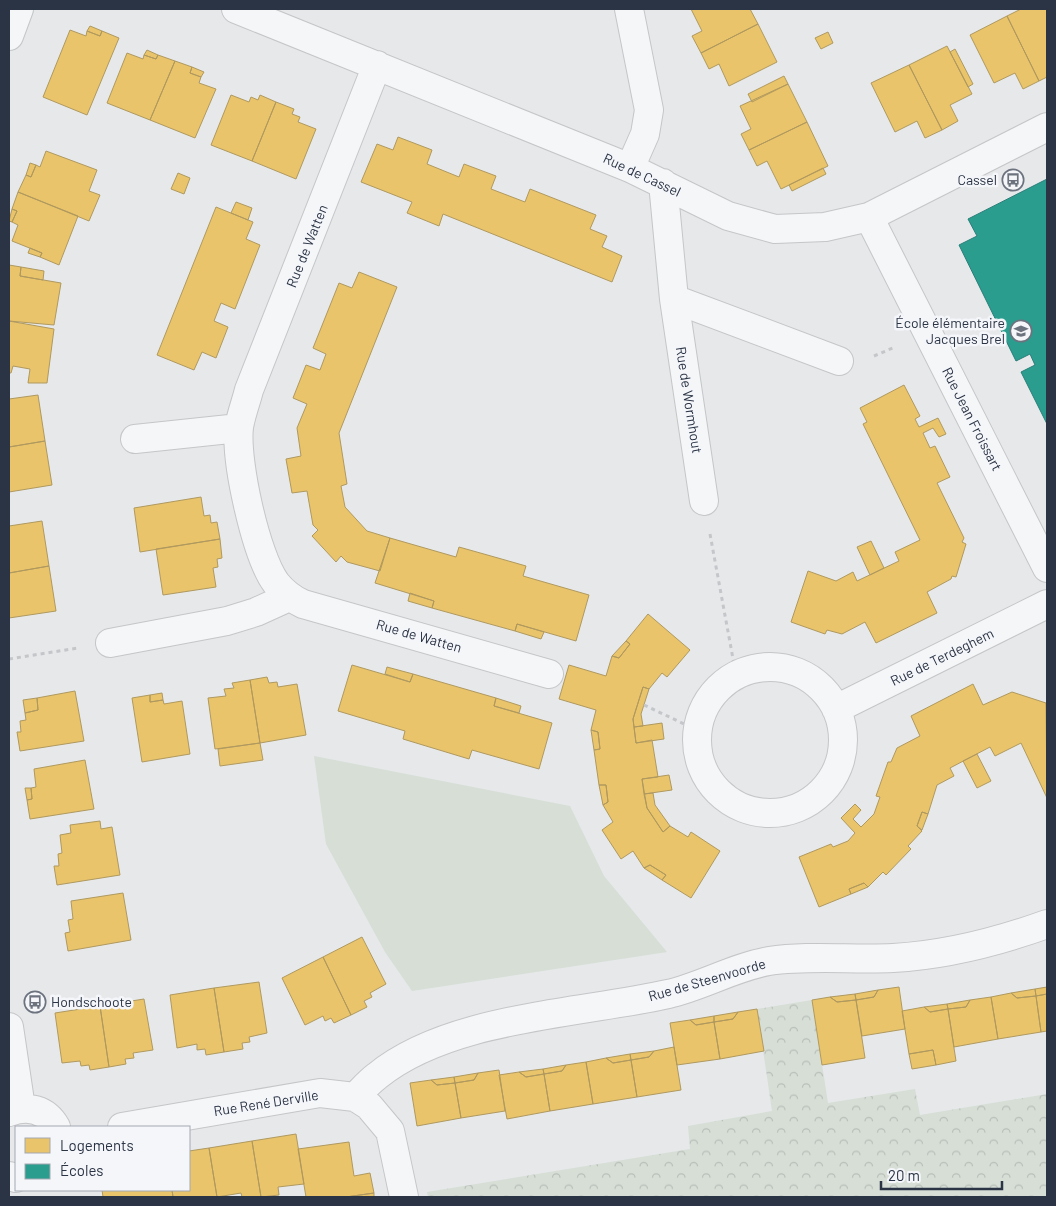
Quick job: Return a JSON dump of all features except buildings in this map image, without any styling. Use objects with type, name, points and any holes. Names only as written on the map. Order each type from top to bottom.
[{"type":"street","points":[[9,36],[19,9]]},
{"type":"street","name":"Rue de Cassel","points":[[236,9],[630,168],[728,216],[775,229],[825,227],[869,217],[1047,127]]},
{"type":"street","points":[[629,9],[649,110],[645,134],[630,168]]},
{"type":"street","name":"Rue de Watten","points":[[377,65],[249,390],[239,428],[243,472],[255,531],[265,561],[276,582],[290,597],[324,611],[420,636],[549,674]]},
{"type":"street","name":"Rue de Wormhout","points":[[663,183],[674,299],[704,502]]},
{"type":"street","name":"Rue Jean Froissart","points":[[869,217],[1047,568]]},
{"type":"street","points":[[674,299],[839,361]]},
{"type":"street","points":[[135,439],[239,428]]},
{"type":"street","points":[[110,643],[228,621],[256,612],[290,597]]},
{"type":"street","name":"Rue de Terdeghem","points":[[836,709],[1047,604]]},
{"type":"street","points":[[759,668],[782,668],[804,676],[823,690],[836,709],[843,732],[841,757],[831,780],[815,798],[793,810],[768,814],[744,809],[723,797],[706,778],[698,754],[697,730],[704,708],[713,695],[718,688],[736,675],[759,668]]},
{"type":"street","name":"Rue de Steenvoorde","points":[[355,1097],[377,1076],[397,1062],[421,1049],[476,1029],[670,994],[741,968],[768,961],[930,955],[1004,939],[1047,924]]},
{"type":"street","points":[[9,1027],[15,1110],[39,1111],[49,1117],[55,1126]]},
{"type":"street","name":"Rue René Derville","points":[[128,1126],[320,1093],[355,1097]]},
{"type":"street","points":[[355,1097],[369,1106],[390,1131],[404,1197]]},
{"type":"path","points":[[839,361],[858,361],[880,354],[928,332]]},
{"type":"path","points":[[704,502],[736,675]]},
{"type":"path","points":[[9,660],[110,643]]},
{"type":"path","points":[[644,705],[697,730]]},
{"type":"green space","points":[[314,756],[570,806],[604,876],[667,952],[412,991],[385,952],[326,844]]},
{"type":"green space","points":[[812,1000],[828,1103],[915,1089],[920,1115],[1047,1094],[1047,1197],[428,1197],[427,1192],[690,1149],[688,1126],[772,1111],[757,1009]]},
{"type":"place","name":"Cassel","points":[[1013,180]]},
{"type":"place","name":"École élémentaire Jacques Brel","points":[[1021,331]]},
{"type":"place","name":"Hondschoote","points":[[35,1002]]}]
